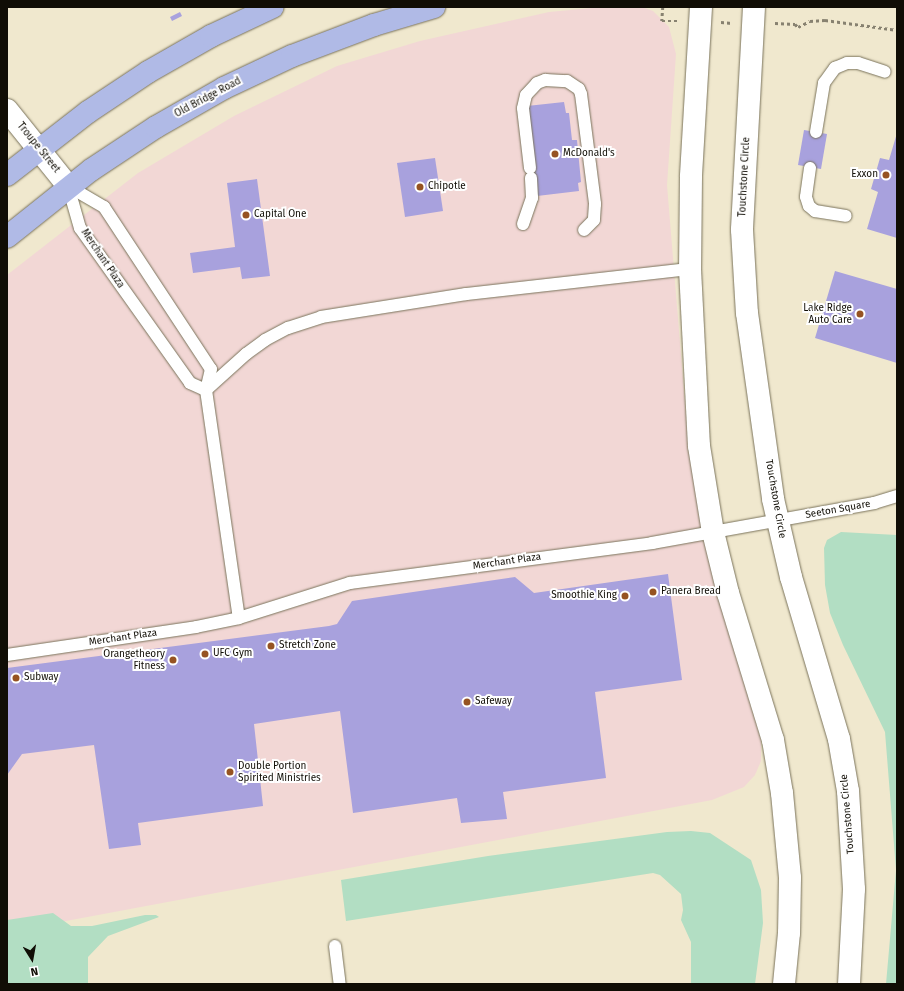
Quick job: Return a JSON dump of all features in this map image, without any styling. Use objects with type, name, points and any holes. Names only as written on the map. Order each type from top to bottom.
[{"type":"main road","points":[[7,175],[39,148],[88,112],[148,72],[211,36],[273,7]]},
{"type":"main road","name":"Old Bridge Road","points":[[7,237],[68,186],[156,126],[224,88],[292,56],[374,24],[434,7]]},
{"type":"street","points":[[701,14],[691,177],[690,269],[700,446],[713,532],[728,593],[773,740],[782,793],[790,878],[789,933],[784,984]]},
{"type":"street","name":"Touchstone Circle","points":[[754,15],[742,230],[747,313],[778,520],[791,577],[839,739],[848,791],[854,889],[849,984]]},
{"type":"street","name":"Troupe Street","points":[[7,110],[68,186]]},
{"type":"lane","points":[[816,132],[824,83],[835,68],[846,63],[858,63],[885,72]]},
{"type":"lane","points":[[523,224],[532,198],[531,173],[523,108],[526,95],[537,83],[545,80],[567,81],[579,89],[581,94],[595,204],[593,223],[584,230]]},
{"type":"lane","points":[[810,168],[806,197],[809,206],[815,211],[846,216]]},
{"type":"lane","name":"Merchant Plaza","points":[[68,186],[80,228],[190,383],[206,390]]},
{"type":"lane","points":[[68,186],[104,207],[210,369],[206,390],[239,618]]},
{"type":"lane","points":[[206,390],[246,354],[265,340],[288,328],[321,317],[466,294],[690,269]]},
{"type":"lane","name":"Seeton Square","points":[[778,520],[897,497]]},
{"type":"lane","name":"Merchant Plaza","points":[[7,655],[196,627],[239,618],[350,583],[652,543],[778,520]]},
{"type":"lane","points":[[335,946],[340,984]]},
{"type":"path","points":[[663,7],[662,21],[701,14],[754,15],[795,24],[798,27],[810,21],[825,20],[897,30]]},
{"type":"shaded area","points":[[603,7],[642,7],[653,11],[669,27],[676,54],[667,185],[689,452],[714,582],[761,740],[761,761],[755,775],[744,787],[712,800],[7,932],[7,275],[138,173],[234,116],[337,66],[420,41],[549,12]]},
{"type":"green space","points":[[841,532],[897,535],[897,984],[886,984],[896,870],[885,732],[843,645],[830,613],[825,585],[824,548],[827,540]]},
{"type":"green space","points":[[691,831],[710,833],[751,860],[761,890],[763,923],[755,984],[691,984],[691,942],[681,920],[683,910],[681,894],[660,875],[653,873],[346,921],[341,880],[488,856],[667,832]]},
{"type":"green space","points":[[53,913],[71,926],[92,926],[145,915],[156,915],[159,917],[108,936],[88,957],[88,984],[7,984],[7,920]]},
{"type":"building","points":[[180,12],[182,16],[172,21],[170,17]]},
{"type":"building","name":"McDonald's","points":[[564,102],[566,113],[569,113],[572,140],[577,140],[581,182],[578,183],[579,191],[537,196],[528,179],[527,106]]},
{"type":"building","points":[[804,130],[827,134],[821,169],[798,165]]},
{"type":"building","name":"Exxon","points":[[897,133],[897,238],[867,229],[878,192],[871,189],[880,158],[889,160]]},
{"type":"building","name":"Chipotle","points":[[435,158],[443,211],[405,217],[397,163]]},
{"type":"building","name":"Capital One","points":[[257,179],[270,276],[242,279],[240,267],[193,273],[190,253],[235,247],[227,183]]},
{"type":"building","name":"Lake Ridge Auto Care","points":[[835,271],[897,289],[897,363],[815,338]]},
{"type":"building","points":[[668,574],[682,680],[595,692],[606,778],[503,792],[507,819],[461,823],[457,798],[353,813],[340,711],[254,724],[263,806],[138,823],[141,845],[109,849],[94,745],[22,754],[7,775],[7,668],[329,626],[337,624],[352,601],[515,577],[534,593]]},
{"type":"place","name":"McDonald's","points":[[555,154]]},
{"type":"place","name":"Exxon","points":[[886,175]]},
{"type":"place","name":"Chipotle","points":[[420,187]]},
{"type":"place","name":"Capital One","points":[[246,215]]},
{"type":"place","name":"Lake Ridge Auto Care","points":[[860,314]]},
{"type":"place","name":"Panera Bread","points":[[653,592]]},
{"type":"place","name":"Smoothie King","points":[[625,596]]},
{"type":"place","name":"Stretch Zone","points":[[271,646]]},
{"type":"place","name":"UFC Gym","points":[[205,654]]},
{"type":"place","name":"Orangetheory Fitness","points":[[173,660]]},
{"type":"place","name":"Subway","points":[[16,678]]},
{"type":"place","name":"Safeway","points":[[467,702]]},
{"type":"place","name":"Double Portion Spirited Ministries","points":[[230,772]]}]
